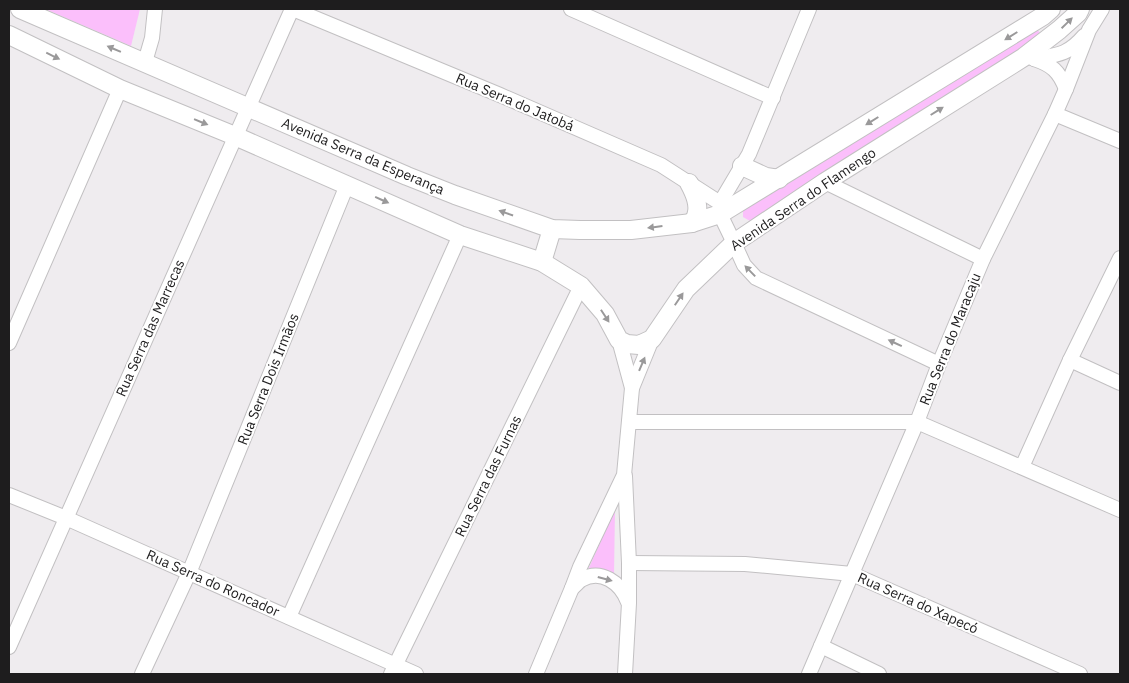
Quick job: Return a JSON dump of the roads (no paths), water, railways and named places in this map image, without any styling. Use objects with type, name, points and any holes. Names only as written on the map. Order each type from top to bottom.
[{"type":"street","name":"Avenida Serra da Esperança","points":[[20,9],[454,195],[552,229],[631,230],[692,223],[720,209]]},
{"type":"street","points":[[145,62],[152,38],[155,9]]},
{"type":"street","name":"Rua Serra das Marrecas","points":[[9,647],[293,9]]},
{"type":"street","name":"Rua Serra do Jatobá","points":[[293,9],[500,95],[661,165],[690,184],[720,209]]},
{"type":"street","points":[[571,9],[773,98]]},
{"type":"street","points":[[809,9],[749,154],[720,209],[744,265],[756,278],[939,364]]},
{"type":"street","name":"Avenida Serra do Flamengo","points":[[720,209],[779,178],[1043,16],[1051,9]]},
{"type":"street","name":"Avenida Serra do Flamengo","points":[[632,388],[652,339],[686,290],[734,243],[825,182],[1029,58],[1080,9]]},
{"type":"street","name":"Rua Serra do Maracaju","points":[[809,674],[917,422],[939,364],[983,260],[1066,89],[1089,30],[1102,9]]},
{"type":"street","points":[[1029,58],[1058,55],[1070,50],[1089,30]]},
{"type":"street","points":[[9,35],[120,89],[235,136],[460,235],[542,262],[581,286],[605,314],[619,340],[632,388],[624,476],[629,562],[625,674]]},
{"type":"street","points":[[1029,58],[1044,62],[1053,68],[1060,75],[1066,89]]},
{"type":"street","points":[[9,344],[120,89]]},
{"type":"street","points":[[1054,114],[1120,141]]},
{"type":"street","points":[[742,166],[766,176],[779,178]]},
{"type":"street","points":[[825,182],[983,260]]},
{"type":"street","points":[[690,184],[694,194],[697,216],[692,223]]},
{"type":"street","name":"Rua Serra Dois Irmãos","points":[[142,674],[189,573],[347,185]]},
{"type":"street","points":[[542,262],[546,254],[552,229]]},
{"type":"street","points":[[288,617],[460,235]]},
{"type":"street","points":[[1022,467],[1070,360],[1120,260]]},
{"type":"street","name":"Rua Serra das Furnas","points":[[393,670],[581,286]]},
{"type":"street","points":[[619,340],[627,344],[639,345],[652,339]]},
{"type":"street","points":[[1070,360],[1120,382]]},
{"type":"street","points":[[629,422],[917,422],[1120,510]]},
{"type":"street","points":[[536,674],[584,559],[624,476]]},
{"type":"street","name":"Rua Serra do Roncador","points":[[9,495],[66,518],[288,617],[393,670],[416,674]]},
{"type":"street","name":"Rua Serra do Xapecó","points":[[629,562],[745,564],[852,574],[1080,674]]},
{"type":"street","points":[[572,588],[582,580],[600,576],[620,586],[629,603]]},
{"type":"street","points":[[821,646],[879,674]]}]
